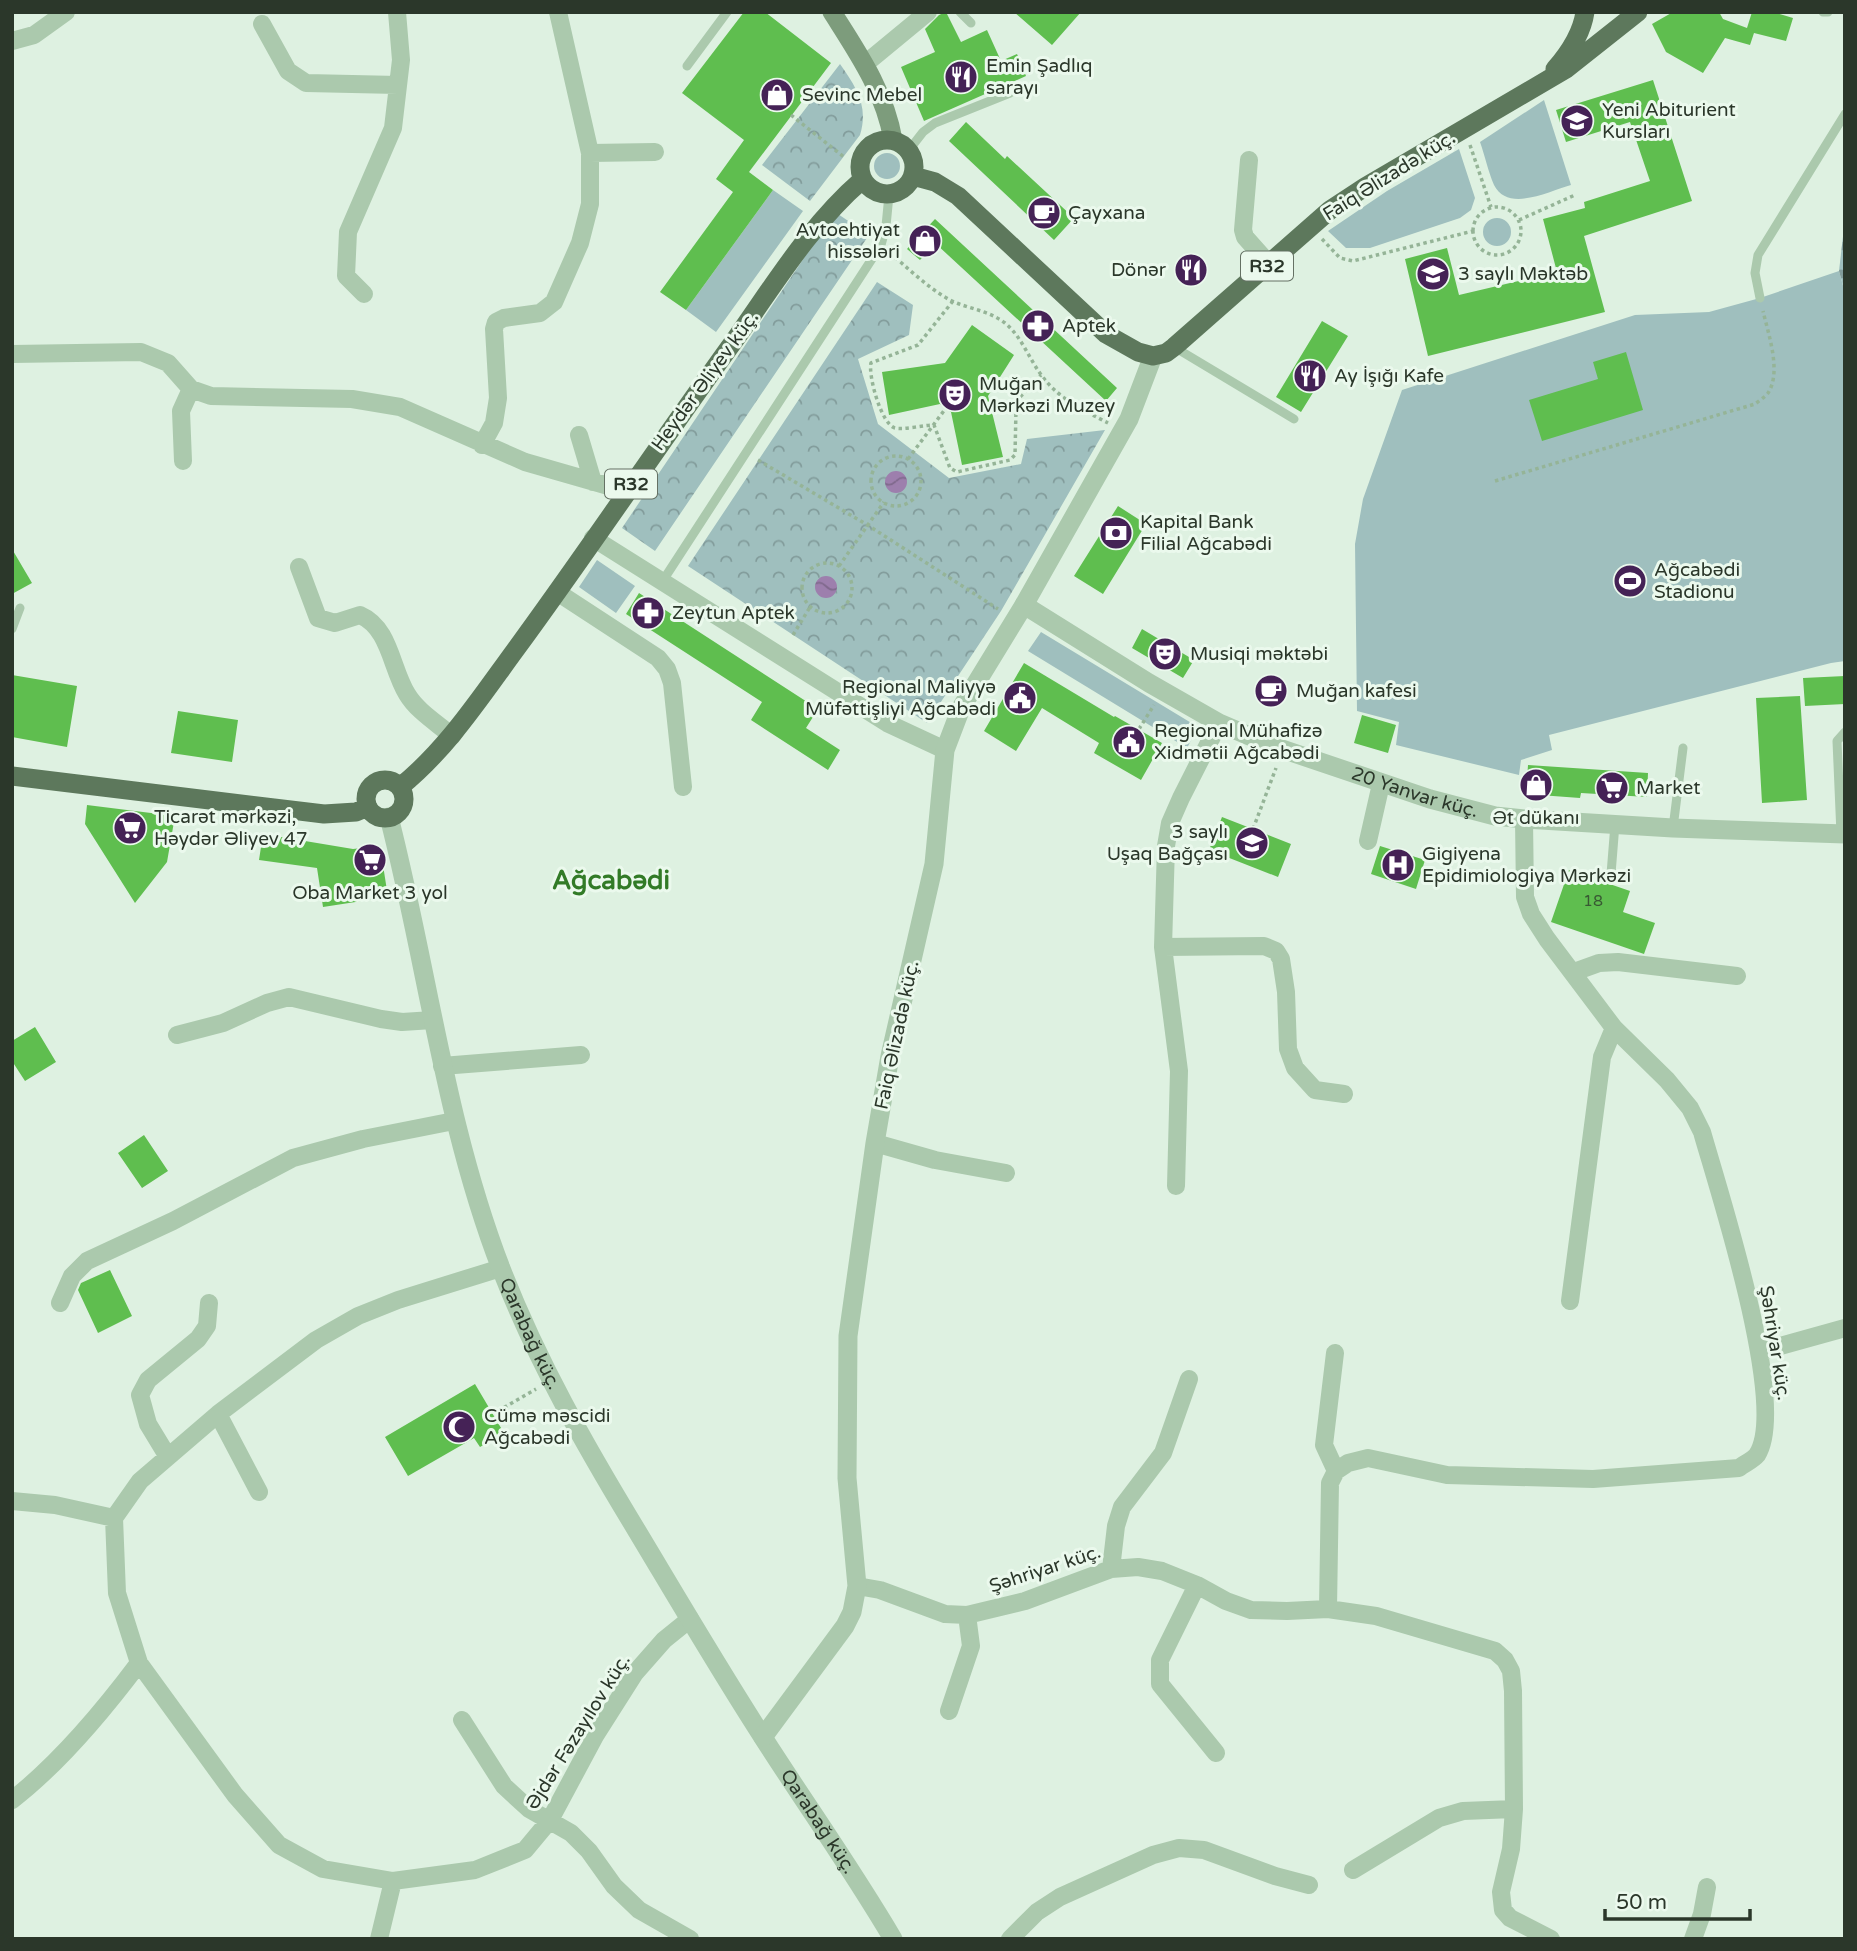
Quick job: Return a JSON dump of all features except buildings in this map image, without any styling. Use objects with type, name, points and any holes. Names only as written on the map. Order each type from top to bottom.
[{"type":"main road","points":[[832,12],[865,64],[901,145],[915,167],[913,176],[904,189],[889,195],[876,192],[862,180],[860,162],[868,146],[885,139],[901,145]]},
{"type":"main road","points":[[1542,84],[1576,40],[1585,12]]},
{"type":"main road","name":"Faiq Əlizadə küç.","points":[[1153,356],[1166,353],[1174,347],[1330,210],[1542,84],[1585,55],[1639,12]]},
{"type":"main road","points":[[913,176],[935,182],[958,195],[1106,334],[1138,352],[1153,356]]},
{"type":"main road","name":"Heydər Əliyev küç.","points":[[400,787],[426,766],[452,736],[822,219],[862,180]]},
{"type":"main road","points":[[12,776],[324,814],[356,812],[368,807]]},
{"type":"main road","points":[[390,780],[400,787],[403,805],[389,817],[377,815],[368,807],[369,789],[378,781],[390,780]]},
{"type":"street","points":[[12,41],[34,35],[66,12]]},
{"type":"street","points":[[364,294],[346,276],[348,232],[393,128],[401,60],[397,12]]},
{"type":"street","points":[[482,445],[494,424],[498,398],[494,329],[496,322],[504,318],[540,313],[554,302],[580,243],[590,204],[590,153],[558,12]]},
{"type":"street","points":[[865,64],[928,12]]},
{"type":"street","points":[[262,24],[289,71],[306,83],[398,85]]},
{"type":"street","points":[[590,153],[655,152]]},
{"type":"street","points":[[1249,160],[1243,230],[1245,237],[1269,264]]},
{"type":"street","points":[[12,354],[141,352],[168,362],[191,388],[211,396],[352,399],[400,408],[525,462],[626,491]]},
{"type":"street","name":"Faiq Əlizadə küç.","points":[[763,1737],[845,1626],[852,1612],[856,1586],[847,1478],[848,1336],[890,1056],[934,864],[945,750],[961,708],[1024,606],[1122,431],[1142,390],[1153,356]]},
{"type":"street","points":[[183,461],[181,411],[191,388]]},
{"type":"street","points":[[579,435],[593,482]]},
{"type":"street","points":[[593,538],[887,723],[945,750]]},
{"type":"street","points":[[299,567],[318,618],[335,622],[360,615],[373,621],[382,635],[407,695],[417,707],[452,736]]},
{"type":"street","points":[[557,592],[657,658],[667,669],[672,683],[683,787]]},
{"type":"street","name":"20 Yanvar küç.","points":[[1024,606],[1219,723],[1283,750],[1381,784],[1472,810],[1524,819],[1843,834]]},
{"type":"street","points":[[1177,1186],[1179,1071],[1163,947],[1166,846],[1170,823],[1219,723]]},
{"type":"street","points":[[1367,841],[1381,784]]},
{"type":"street","name":"Qarabağ küç.","points":[[389,817],[414,916],[454,1121],[500,1268],[550,1381],[578,1434],[690,1619],[893,1939]]},
{"type":"street","name":"Şəhriyar küç.","points":[[1335,1471],[1348,1463],[1368,1458],[1447,1475],[1579,1479],[1740,1468],[1756,1456],[1764,1434],[1766,1404],[1759,1352],[1745,1286],[1702,1132],[1690,1108],[1667,1080],[1614,1028],[1531,914],[1525,897],[1524,819]]},
{"type":"street","points":[[1163,947],[1264,946],[1276,951],[1282,959],[1289,1049],[1296,1068],[1315,1090],[1344,1094]]},
{"type":"street","points":[[1574,972],[1599,963],[1618,962],[1737,976]]},
{"type":"street","points":[[177,1035],[223,1023],[267,1003],[289,997],[381,1019],[402,1022],[433,1020]]},
{"type":"street","points":[[1570,1301],[1602,1057],[1614,1028]]},
{"type":"street","points":[[442,1066],[580,1055]]},
{"type":"street","points":[[60,1303],[72,1276],[88,1261],[173,1221],[293,1157],[363,1139],[454,1121]]},
{"type":"street","points":[[875,1143],[935,1160],[1006,1173]]},
{"type":"street","points":[[12,1501],[55,1505],[114,1518],[140,1481],[218,1414],[316,1340],[358,1316],[398,1300],[500,1268]]},
{"type":"street","points":[[168,1457],[148,1424],[140,1395],[148,1380],[198,1339],[207,1326],[209,1303]]},
{"type":"street","points":[[1759,1352],[1845,1328]]},
{"type":"street","points":[[1328,1609],[1330,1483],[1335,1471],[1324,1445],[1335,1353]]},
{"type":"street","points":[[1111,1569],[1116,1526],[1122,1507],[1163,1453],[1189,1378]]},
{"type":"street","points":[[218,1414],[259,1492]]},
{"type":"street","name":"Əjdər Fəzayılov küç.","points":[[114,1518],[117,1593],[139,1663],[235,1796],[279,1844],[323,1870],[393,1881],[475,1870],[525,1850],[550,1819],[595,1736],[635,1673],[664,1640],[690,1619]]},
{"type":"street","name":"Şəhriyar küç.","points":[[856,1586],[880,1590],[945,1614],[967,1615],[1025,1601],[1111,1569],[1138,1567],[1162,1571],[1251,1609],[1328,1609],[1376,1616],[1495,1651],[1505,1660],[1511,1671],[1513,1691],[1514,1809],[1511,1849],[1501,1892],[1503,1910],[1510,1918],[1551,1939]]},
{"type":"street","points":[[1197,1585],[1160,1660],[1160,1684],[1216,1754]]},
{"type":"street","points":[[949,1710],[971,1646],[967,1615]]},
{"type":"street","points":[[12,1800],[30,1786],[101,1712],[139,1663]]},
{"type":"street","points":[[462,1720],[504,1786],[529,1809],[571,1833],[589,1851],[614,1886],[639,1910],[690,1939]]},
{"type":"street","points":[[1353,1870],[1439,1818],[1463,1811],[1514,1809]]},
{"type":"street","points":[[1010,1939],[1037,1912],[1060,1897],[1153,1855],[1179,1848],[1204,1850],[1275,1876],[1309,1885]]},
{"type":"street","points":[[379,1939],[393,1881]]},
{"type":"street","points":[[1693,1939],[1702,1914],[1707,1887]]},
{"type":"lane","points":[[687,66],[727,12]]},
{"type":"lane","points":[[960,12],[971,23]]},
{"type":"lane","points":[[901,145],[935,123],[1010,93]]},
{"type":"lane","points":[[1760,298],[1755,272],[1758,256],[1845,114]]},
{"type":"lane","points":[[662,582],[881,245],[889,195]]},
{"type":"lane","points":[[1174,347],[1294,419]]},
{"type":"lane","points":[[12,629],[20,608]]},
{"type":"lane","points":[[1843,834],[1837,741],[1845,732]]},
{"type":"lane","points":[[1673,828],[1683,748]]},
{"type":"lane","points":[[1611,874],[1615,824]]},
{"type":"path","points":[[791,116],[844,157]]},
{"type":"path","points":[[1469,139],[1491,207]]},
{"type":"path","points":[[1519,220],[1575,195]]},
{"type":"path","points":[[1491,207],[1502,207],[1512,212],[1519,220],[1519,241],[1513,249],[1503,254],[1492,255],[1482,250],[1475,242],[1475,221],[1482,212],[1491,207]]},
{"type":"path","points":[[1310,227],[1340,258],[1353,261],[1473,231]]},
{"type":"path","points":[[881,245],[953,302],[988,312],[1004,322],[1015,332],[1041,375],[1055,391],[1067,401],[1122,431]]},
{"type":"path","points":[[1495,481],[1755,404],[1768,393],[1774,360],[1760,298]]},
{"type":"path","points":[[934,425],[895,428],[885,421],[869,372],[871,363],[918,345],[953,302]]},
{"type":"path","points":[[934,425],[950,468],[957,472],[1010,460],[1015,454],[1016,409],[1020,397],[1041,375]]},
{"type":"path","points":[[908,459],[946,408]]},
{"type":"path","points":[[744,452],[869,526],[1000,611]]},
{"type":"path","points":[[897,456],[908,459],[917,467],[921,479],[920,491],[913,500],[902,506],[879,500],[873,489],[872,478],[876,466],[885,458],[897,456]]},
{"type":"path","points":[[839,566],[884,502]]},
{"type":"path","points":[[827,563],[839,566],[848,574],[852,586],[850,598],[843,607],[832,613],[820,612],[810,607],[803,596],[802,584],[807,573],[816,565],[827,563]]},
{"type":"path","points":[[793,635],[810,607]]},
{"type":"path","points":[[1139,729],[1162,691]]},
{"type":"path","points":[[1253,830],[1283,750]]},
{"type":"path","points":[[498,1411],[550,1381]]},
{"type":"green space","points":[[840,64],[862,106],[860,135],[810,201],[762,165]]},
{"type":"green space","points":[[1544,100],[1571,185],[1529,198],[1509,198],[1500,193],[1494,185],[1480,142]]},
{"type":"green space","points":[[1459,149],[1475,198],[1471,210],[1460,218],[1370,248],[1346,248],[1328,231],[1387,191]]},
{"type":"green space","points":[[887,153],[896,157],[900,166],[896,175],[887,179],[878,175],[874,166],[878,157]]},
{"type":"green space","points":[[773,190],[803,211],[716,332],[686,310]]},
{"type":"green space","points":[[835,212],[869,235],[655,551],[622,528]]},
{"type":"green space","points":[[1497,218],[1507,222],[1511,232],[1507,242],[1497,246],[1487,242],[1483,232],[1487,222]]},
{"type":"green space","points":[[1845,219],[1845,293],[1839,271]]},
{"type":"green space","points":[[1839,271],[1845,293],[1845,661],[1549,735],[1552,750],[1521,760],[1519,775],[1396,745],[1399,722],[1357,711],[1355,544],[1363,499],[1402,390],[1635,315],[1709,312]]},
{"type":"green space","points":[[877,282],[913,305],[909,335],[858,359],[878,424],[949,478],[1021,464],[1027,439],[1105,430],[1001,611],[927,723],[688,566]]},
{"type":"green space","points":[[597,560],[635,586],[616,613],[579,587]]},
{"type":"green space","points":[[1041,632],[1198,727],[1187,748],[1028,651]]},
{"type":"water","points":[[896,471],[904,474],[907,482],[904,490],[896,493],[888,490],[885,482],[888,474]]},
{"type":"water","points":[[826,576],[834,579],[837,587],[834,595],[826,598],[818,595],[815,587],[818,579]]},
{"type":"place","name":"Emin Şadlıq sarayı","points":[[961,77]]},
{"type":"place","name":"Sevinc Mebel","points":[[777,95]]},
{"type":"place","name":"Yeni Abiturient Kursları","points":[[1577,121]]},
{"type":"place","name":"Çayxana","points":[[1044,213]]},
{"type":"place","name":"Avtoehtiyat hissələri","points":[[925,241]]},
{"type":"place","name":"Dönər","points":[[1191,270]]},
{"type":"place","name":"3 saylı Məktəb","points":[[1433,274]]},
{"type":"place","name":"Aptek","points":[[1038,326]]},
{"type":"place","name":"Ay İşığı Kafe","points":[[1310,376]]},
{"type":"place","name":"Muğan Mərkəzi Muzey","points":[[955,395]]},
{"type":"place","name":"Kapital Bank Filial Ağcabədi","points":[[1116,533]]},
{"type":"place","name":"Ağcabədi Stadionu","points":[[1630,581]]},
{"type":"place","name":"Zeytun Aptek","points":[[648,613]]},
{"type":"place","name":"Musiqi məktəbi","points":[[1165,654]]},
{"type":"place","name":"Muğan kafesi","points":[[1271,691]]},
{"type":"place","name":"Regional Maliyyə Müfəttişliyi Ağcabədi","points":[[1020,698]]},
{"type":"place","name":"Regional Mühafizə Xidmətii Ağcabədi","points":[[1129,742]]},
{"type":"place","name":"Әt dükanı","points":[[1536,785]]},
{"type":"place","name":"Market","points":[[1612,788]]},
{"type":"place","name":"Ticarət mərkəzi, Həydər Əliyev 47","points":[[130,828]]},
{"type":"place","name":"3 saylı Uşaq Bağçası","points":[[1252,843]]},
{"type":"place","name":"Oba Market 3 yol","points":[[370,860]]},
{"type":"place","name":"Gigiyena Epidimiologiya Mərkəzi","points":[[1398,865]]},
{"type":"place","name":"Cümə məscidi Ağcabədi","points":[[459,1427]]},
{"type":"district","name":"Ağcabədi","points":[[611,880]]}]
